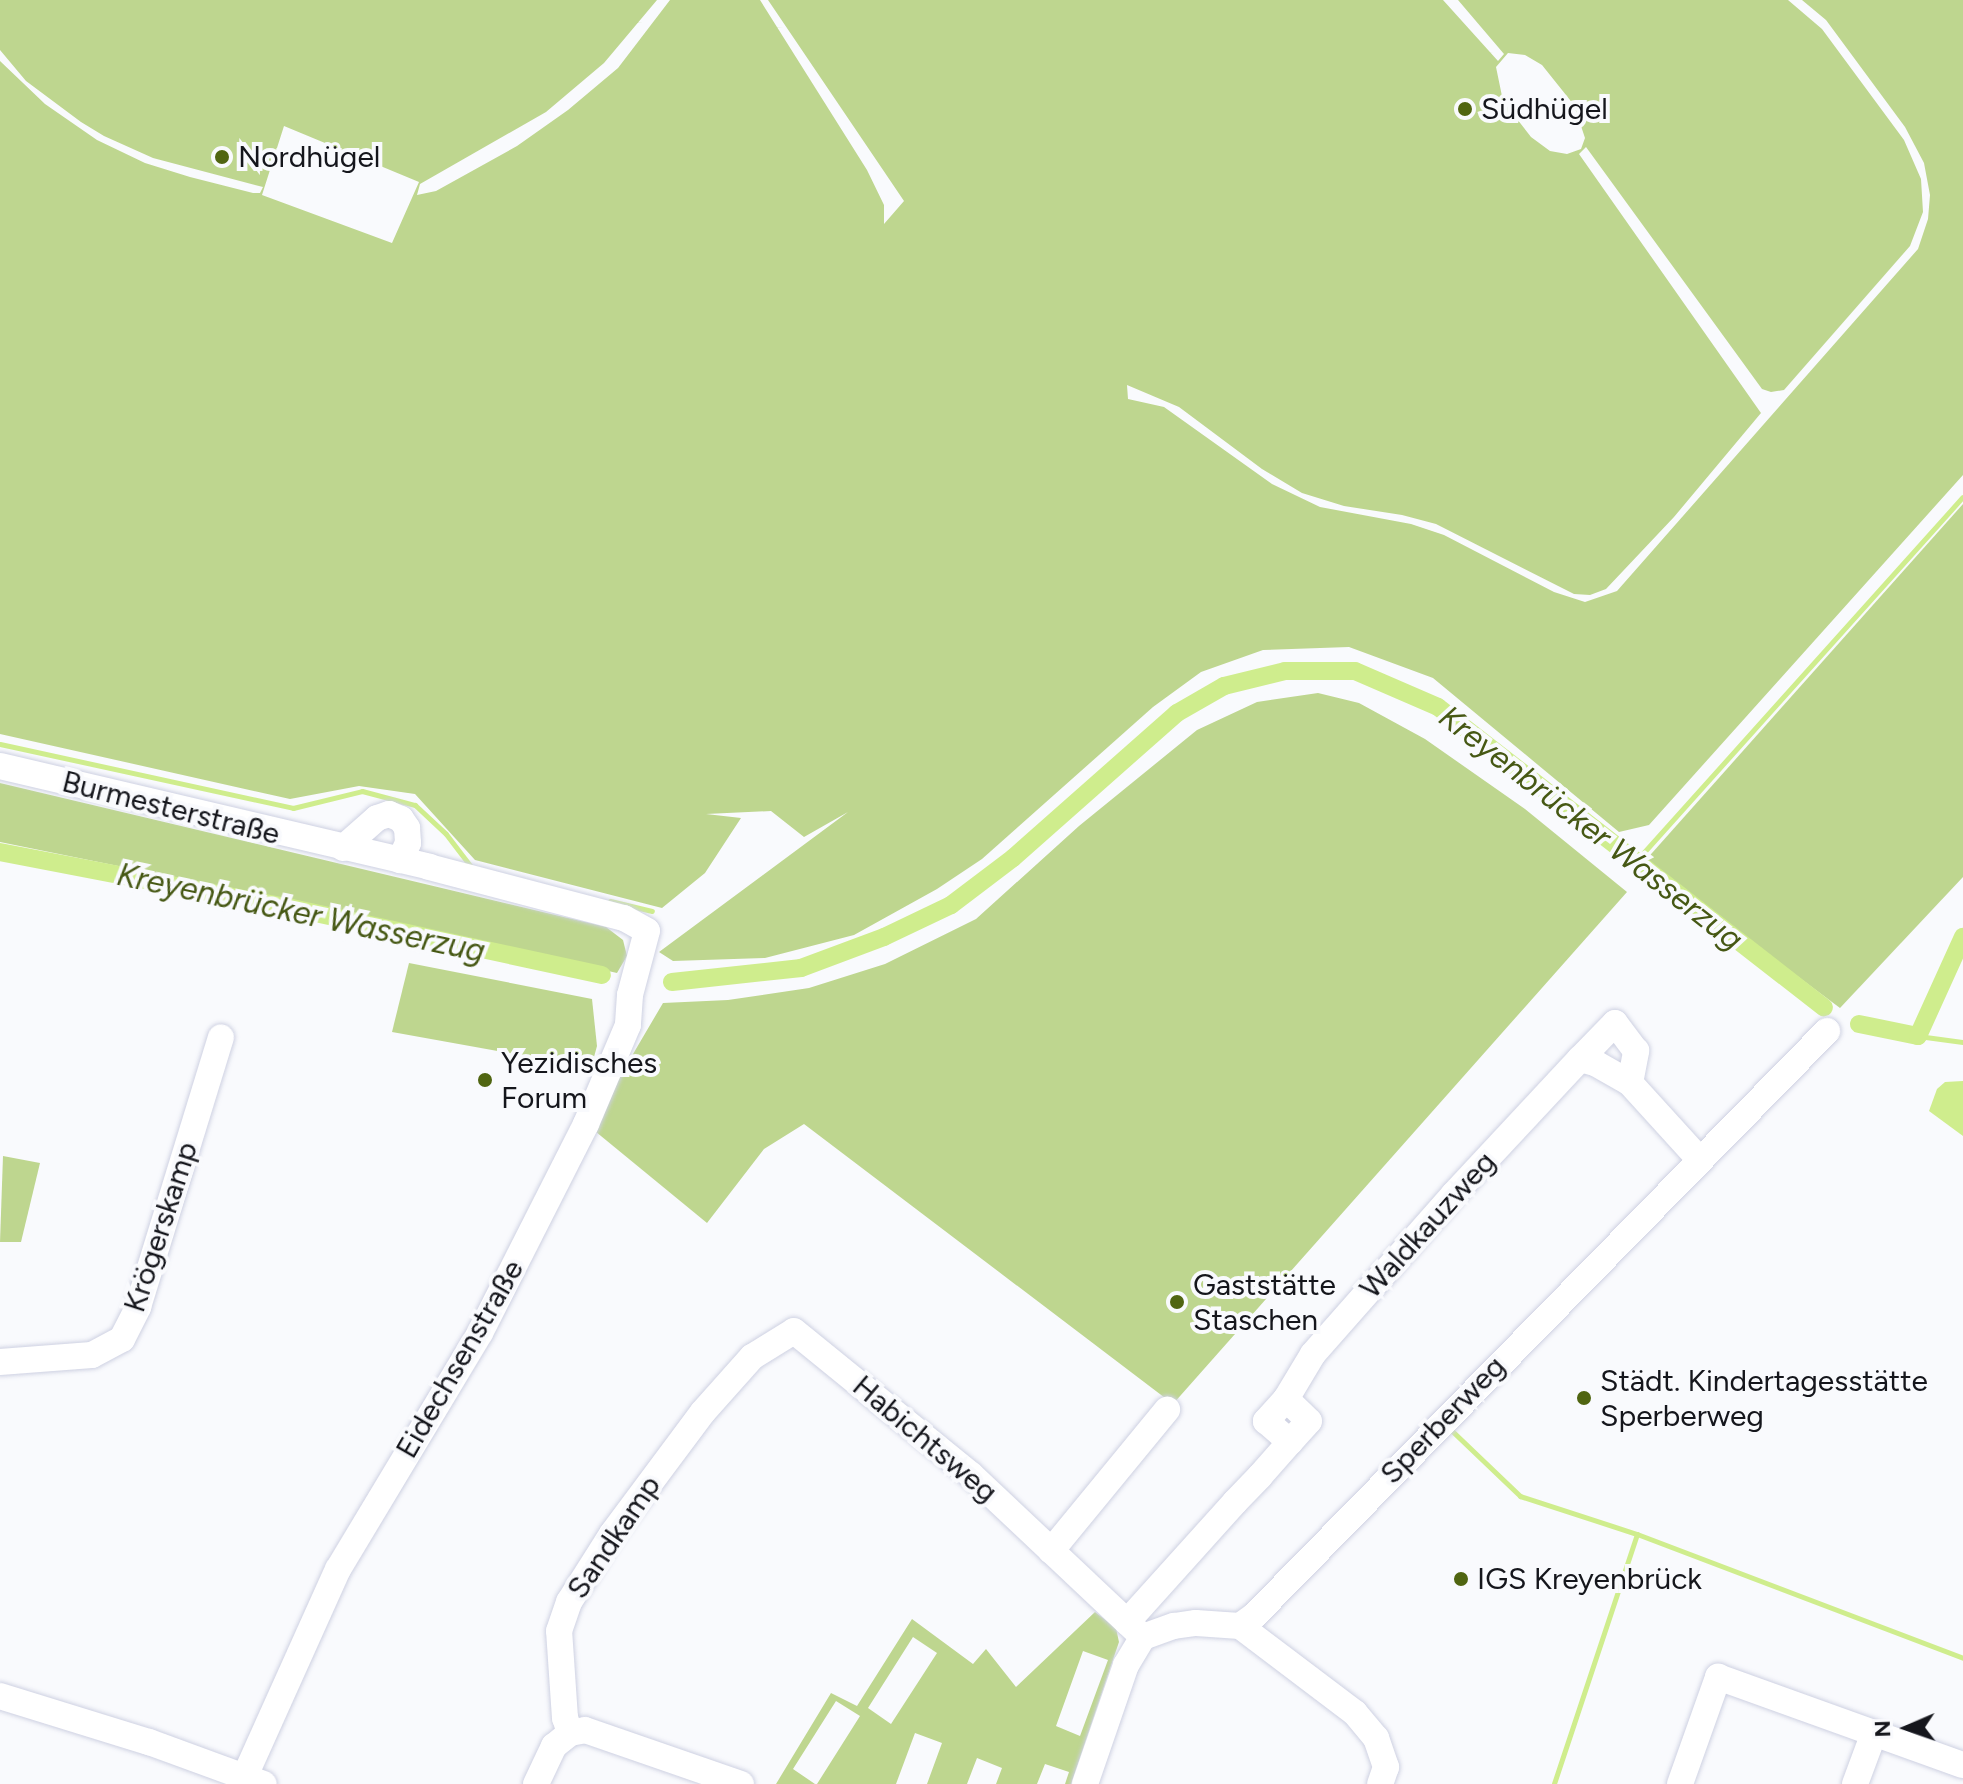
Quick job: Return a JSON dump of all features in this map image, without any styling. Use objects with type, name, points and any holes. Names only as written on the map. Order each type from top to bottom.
[{"type":"street","name":"Burmesterstraße","points":[[0,766],[400,860],[624,918],[647,931]]},
{"type":"street","points":[[343,848],[377,818],[389,814],[401,819],[407,828],[408,843],[400,860]]},
{"type":"street","name":"Eidechsenstraße","points":[[254,1780],[338,1569],[480,1333],[586,1124],[628,1025],[630,995],[647,931]]},
{"type":"street","name":"Waldkauzweg","points":[[1135,1630],[1309,1421],[1286,1399],[1313,1354],[1454,1194],[1615,1023],[1636,1051],[1630,1083]]},
{"type":"street","name":"Sperberweg","points":[[1240,1626],[1254,1616],[1827,1031]]},
{"type":"street","name":"Krögerskamp","points":[[0,1362],[92,1355],[122,1339],[138,1307],[221,1038]]},
{"type":"street","points":[[1580,1059],[1595,1063],[1630,1083],[1700,1160]]},
{"type":"street","name":"Habichtsweg","points":[[794,1331],[971,1475],[1135,1630]]},
{"type":"street","name":"Sandkamp","points":[[570,1733],[565,1718],[559,1631],[574,1593],[672,1451],[722,1389],[752,1357],[794,1331]]},
{"type":"street","points":[[1051,1551],[1167,1410]]},
{"type":"street","points":[[1085,1784],[1135,1630],[1185,1624],[1240,1626],[1355,1713],[1376,1738],[1386,1767],[1380,1784]]},
{"type":"street","points":[[1680,1784],[1718,1677],[1963,1765]]},
{"type":"street","points":[[0,1696],[137,1738],[254,1780]]},
{"type":"street","points":[[536,1784],[548,1753],[570,1733],[585,1730],[602,1733],[741,1784]]},
{"type":"street","points":[[1855,1784],[1874,1733]]},
{"type":"shaded area","points":[[0,0],[657,0],[604,63],[546,112],[420,184],[417,195],[436,191],[517,146],[568,110],[618,68],[670,0],[760,0],[867,170],[884,205],[884,224],[904,201],[768,0],[1443,0],[1498,61],[1504,54],[1458,0],[1788,0],[1822,29],[1904,140],[1921,179],[1923,212],[1910,246],[1784,390],[1771,392],[1762,389],[1586,147],[1579,154],[1761,413],[1674,517],[1606,589],[1590,595],[1574,594],[1436,524],[1344,506],[1302,493],[1262,469],[1179,407],[1127,385],[1128,399],[1164,407],[1272,484],[1320,507],[1411,524],[1444,535],[1554,592],[1585,602],[1617,591],[1918,249],[1928,219],[1930,195],[1924,163],[1905,127],[1826,20],[1802,0],[1963,0],[1963,475],[1649,825],[1619,832],[1433,678],[1349,647],[1263,650],[1201,672],[1153,707],[982,859],[937,889],[854,935],[765,958],[673,961],[659,952],[848,812],[804,837],[771,811],[706,814],[741,818],[705,873],[662,908],[475,860],[415,794],[359,786],[290,799],[0,734],[0,61],[45,104],[97,140],[145,163],[253,193],[260,193],[263,187],[153,158],[104,136],[26,81],[0,50]],"holes":[[[1508,53],[1525,55],[1542,65],[1574,105],[1585,138],[1581,149],[1567,154],[1550,151],[1531,137],[1503,101],[1496,67]],[[284,126],[419,182],[392,243],[262,195]]]},
{"type":"shaded area","points":[[1963,504],[1963,877],[1840,1008],[1644,862]]},
{"type":"shaded area","points":[[1318,693],[1359,703],[1425,739],[1525,809],[1627,892],[1173,1404],[804,1124],[764,1149],[707,1223],[590,1127],[663,1003],[728,1000],[809,988],[885,964],[976,919],[1079,826],[1197,730],[1257,702]]},
{"type":"shaded area","points":[[0,783],[606,927],[623,940],[627,956],[617,973],[374,918],[0,842]]},
{"type":"shaded area","points":[[409,963],[592,999],[597,1046],[591,1068],[392,1032]]},
{"type":"shaded area","points":[[1963,1081],[1963,1136],[1929,1111],[1937,1089],[1945,1082]]},
{"type":"shaded area","points":[[3,1156],[40,1163],[21,1242],[0,1242]]},
{"type":"shaded area","points":[[1095,1612],[1116,1628],[1119,1642],[1071,1784],[1065,1784],[1069,1772],[1045,1764],[1037,1784],[996,1784],[1002,1768],[977,1758],[967,1784],[927,1784],[942,1743],[915,1733],[896,1784],[817,1784],[860,1716],[836,1701],[793,1769],[815,1784],[776,1784],[831,1693],[857,1706],[912,1619],[973,1664],[986,1649],[1016,1687]],"holes":[[[913,1637],[937,1653],[891,1724],[868,1708]],[[1083,1651],[1108,1660],[1080,1736],[1056,1726]]]},
{"type":"waterway","points":[[1636,861],[1963,497]]},
{"type":"waterway","name":"Kreyenbrücker Wasserzug","points":[[672,982],[801,968],[884,937],[951,905],[1013,858],[1177,713],[1224,686],[1285,671],[1355,671],[1438,707],[1824,1007]]},
{"type":"waterway","points":[[0,744],[293,808],[362,791],[415,805],[446,834],[472,868]]},
{"type":"waterway","name":"Kreyenbrücker Wasserzug","points":[[0,852],[292,908],[602,975]]},
{"type":"waterway","points":[[610,901],[652,911]]},
{"type":"waterway","name":"Kreyenbrücker Wasserzug","points":[[1859,1024],[1918,1036],[1963,937]]},
{"type":"waterway","points":[[1918,1036],[1963,1042]]},
{"type":"waterway","points":[[1450,1429],[1520,1496],[1637,1534],[1554,1784]]},
{"type":"waterway","points":[[1637,1534],[1963,1658]]},
{"type":"place","name":"Südhügel","points":[[1465,109]]},
{"type":"place","name":"Nordhügel","points":[[222,157]]},
{"type":"place","name":"Yezidisches Forum","points":[[485,1080]]},
{"type":"place","name":"Gaststätte Staschen","points":[[1177,1302]]},
{"type":"place","name":"Städt. Kindertagesstätte Sperberweg","points":[[1584,1398]]},
{"type":"place","name":"IGS Kreyenbrück","points":[[1461,1579]]}]
